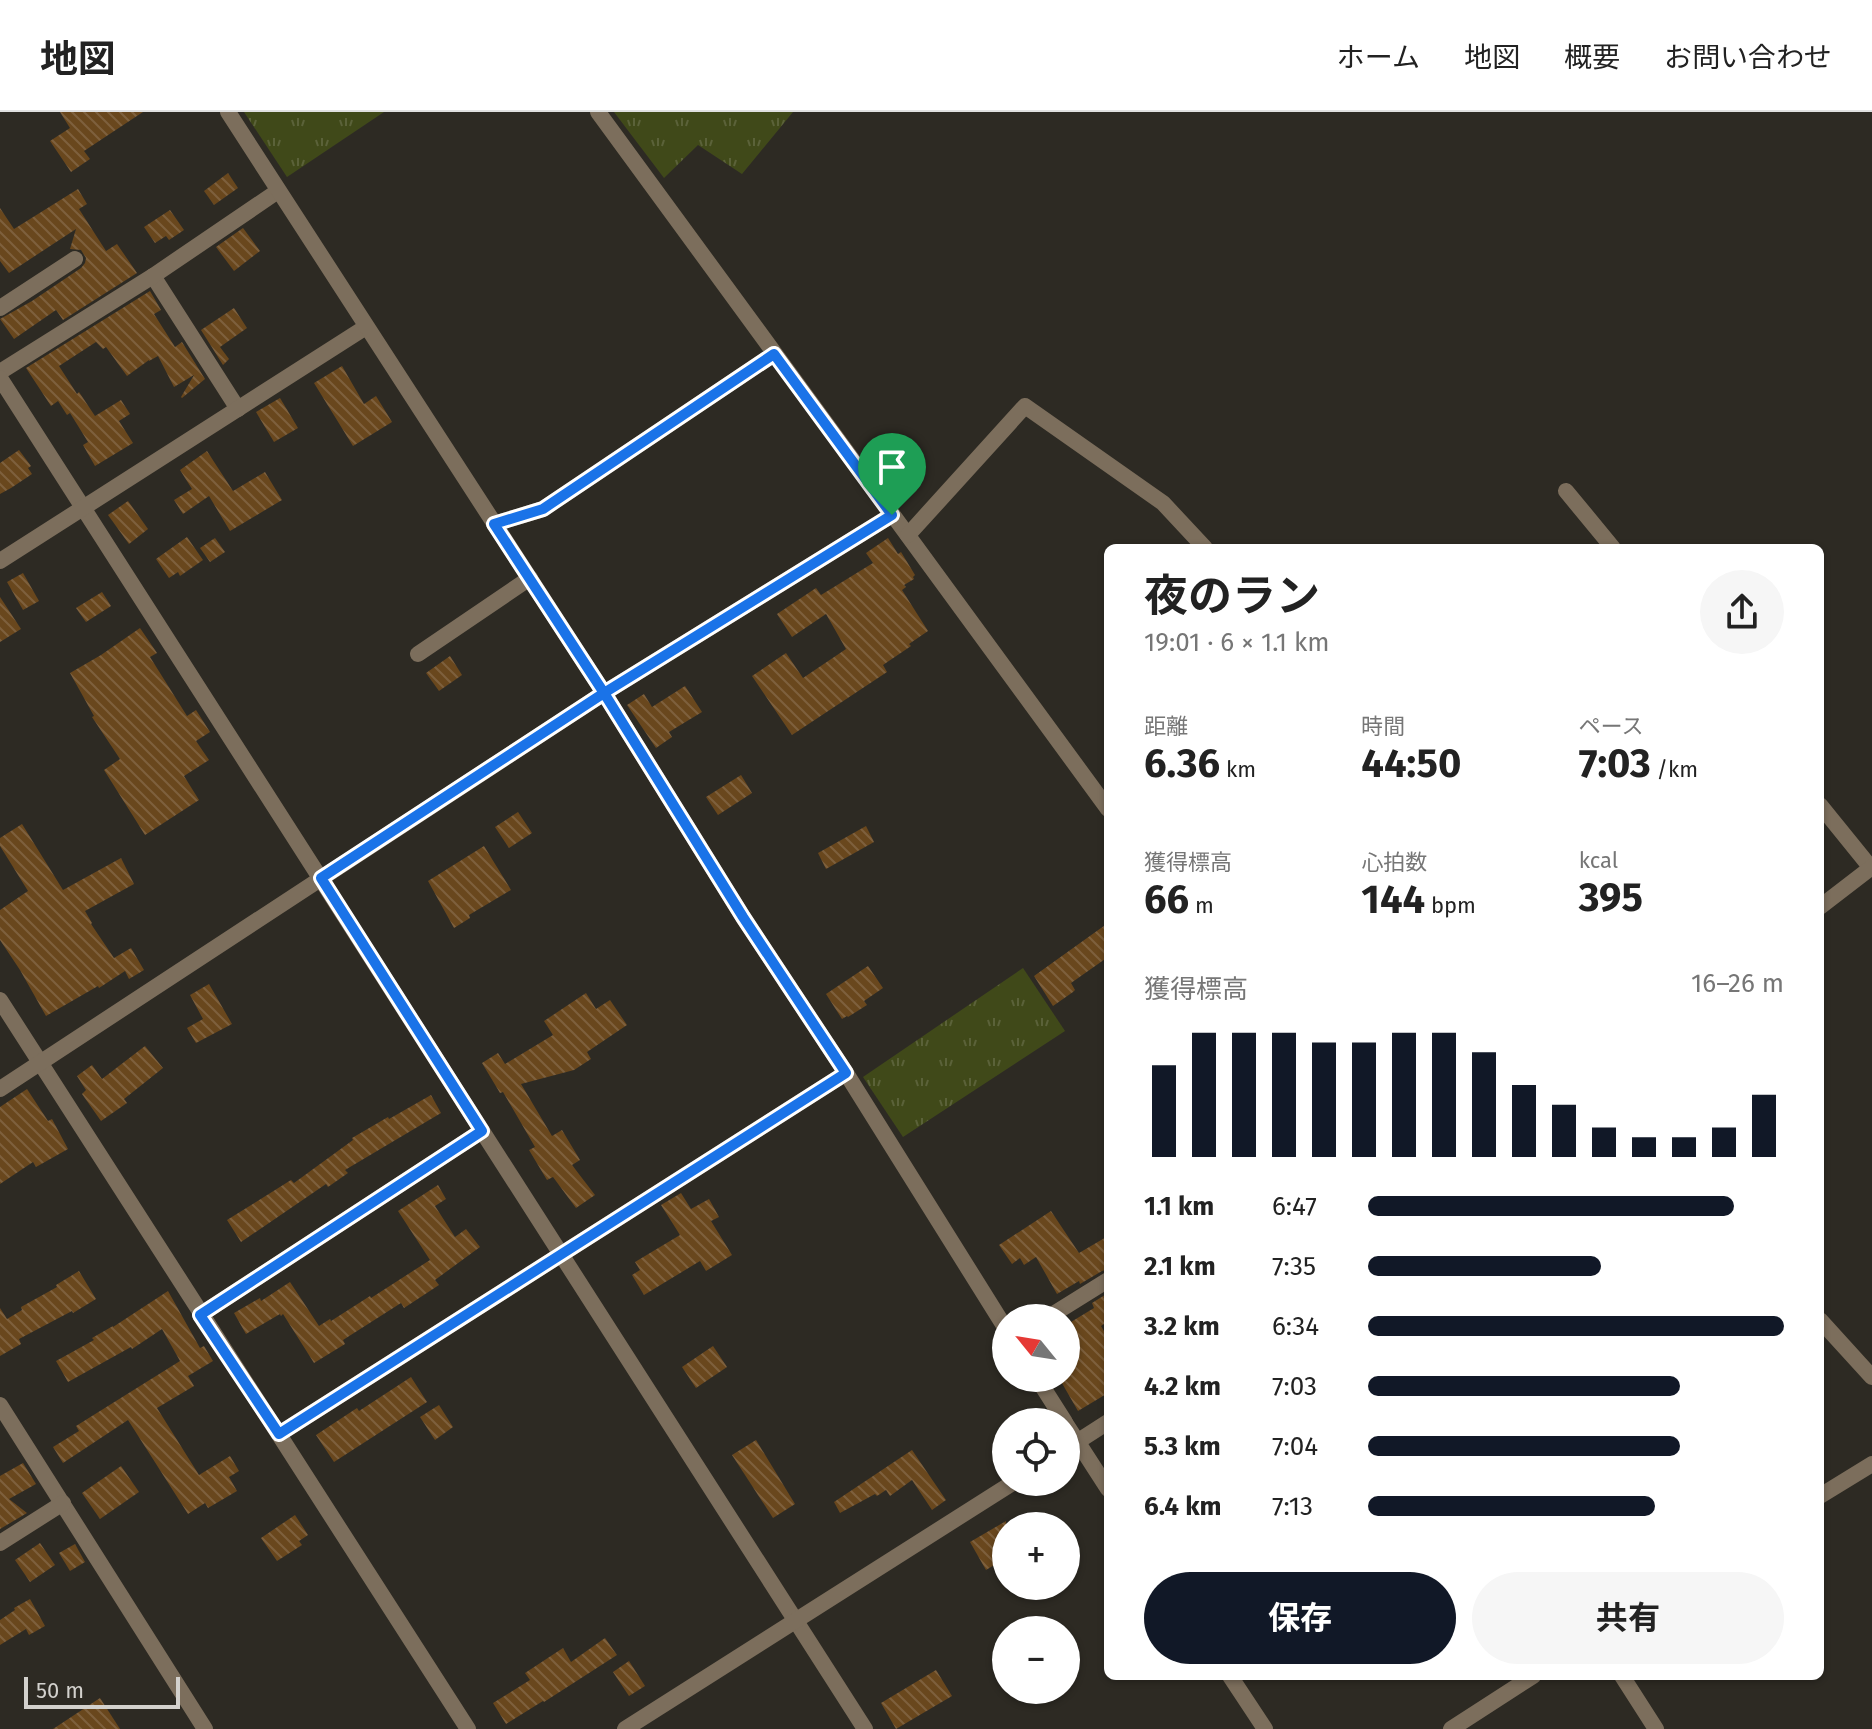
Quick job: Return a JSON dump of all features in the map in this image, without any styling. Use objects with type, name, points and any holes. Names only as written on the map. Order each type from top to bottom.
[{"type":"street","points":[[228,112],[604,693],[992,1307]]},
{"type":"street","points":[[598,112],[1104,804]]},
{"type":"street","points":[[278,191],[1,382],[865,1729]]},
{"type":"street","points":[[0,308],[75,259]]},
{"type":"street","points":[[153,276],[238,409]]},
{"type":"street","points":[[0,561],[366,327]]},
{"type":"street","points":[[494,524],[543,509],[774,354]]},
{"type":"street","points":[[908,535],[1025,406],[1163,503],[1201,544]]},
{"type":"street","points":[[1566,491],[1610,544]]},
{"type":"street","points":[[0,1089],[604,693],[892,515]]},
{"type":"street","points":[[418,654],[530,578]]},
{"type":"street","points":[[1824,810],[1871,867],[1824,904]]},
{"type":"street","points":[[0,1000],[468,1729]]},
{"type":"street","points":[[279,1434],[846,1073]]},
{"type":"street","points":[[200,1315],[482,1131]]},
{"type":"street","points":[[1069,1304],[1104,1282]]},
{"type":"street","points":[[1824,1324],[1872,1377]]},
{"type":"street","points":[[0,1405],[205,1729]]},
{"type":"street","points":[[1080,1440],[1104,1425]]},
{"type":"street","points":[[1080,1455],[1104,1484]]},
{"type":"street","points":[[1824,1494],[1872,1464]]},
{"type":"street","points":[[625,1729],[992,1496]]},
{"type":"street","points":[[0,1543],[63,1503]]},
{"type":"street","points":[[1233,1680],[1265,1729]]},
{"type":"street","points":[[1451,1729],[1527,1680]]},
{"type":"street","points":[[1625,1680],[1656,1729]]},
{"type":"green space","points":[[244,112],[384,112],[287,177]]},
{"type":"green space","points":[[614,112],[793,112],[742,174],[698,145],[664,178]]},
{"type":"green space","points":[[1023,968],[1065,1031],[903,1137],[863,1077]]},
{"type":"building","points":[[60,112],[143,112],[84,151],[90,159],[71,172],[50,141],[70,128]]},
{"type":"building","points":[[228,173],[238,188],[214,205],[204,191]]},
{"type":"building","points":[[78,189],[87,204],[79,209],[106,251],[117,244],[137,273],[63,320],[56,310],[14,339],[0,319],[81,268],[86,258],[81,250],[70,249],[76,229],[9,273],[0,261],[0,208],[14,229]]},
{"type":"building","points":[[170,210],[184,230],[169,240],[166,236],[155,243],[144,227]]},
{"type":"building","points":[[243,228],[260,251],[234,271],[216,247]]},
{"type":"building","points":[[150,291],[161,310],[154,314],[175,347],[182,342],[205,379],[182,398],[194,375],[174,387],[158,356],[127,376],[106,347],[103,349],[96,342],[59,366],[95,416],[121,400],[130,414],[119,421],[133,443],[95,466],[83,445],[88,442],[70,413],[67,415],[58,401],[51,406],[26,368]]},
{"type":"building","points":[[234,308],[247,328],[220,347],[229,359],[223,365],[201,330]]},
{"type":"building","points":[[342,366],[364,404],[376,396],[392,422],[353,446],[314,383]]},
{"type":"building","points":[[280,398],[298,428],[274,442],[256,412]]},
{"type":"building","points":[[19,450],[31,466],[28,468],[32,474],[0,494],[0,463]]},
{"type":"building","points":[[207,451],[233,491],[265,472],[282,500],[230,531],[209,496],[183,514],[174,500],[192,489],[180,470]]},
{"type":"building","points":[[128,501],[148,529],[129,544],[108,515]]},
{"type":"building","points":[[187,537],[203,560],[180,576],[178,572],[169,578],[156,559]]},
{"type":"building","points":[[215,538],[225,552],[210,562],[200,548]]},
{"type":"building","points":[[888,538],[915,575],[902,590],[928,631],[883,665],[887,672],[792,735],[752,676],[786,653],[803,678],[846,649],[826,614],[792,637],[777,614],[816,588],[821,595],[873,563],[866,553]]},
{"type":"building","points":[[23,573],[39,601],[23,610],[7,582]]},
{"type":"building","points":[[102,592],[111,606],[86,622],[76,608]]},
{"type":"building","points":[[0,597],[21,629],[0,642]]},
{"type":"building","points":[[140,628],[157,653],[150,657],[187,716],[196,710],[210,732],[196,741],[209,760],[184,776],[199,800],[145,835],[104,770],[120,759],[92,717],[70,673]]},
{"type":"building","points":[[450,656],[462,675],[439,691],[426,673]]},
{"type":"building","points":[[685,686],[702,712],[669,732],[672,737],[656,748],[627,705],[644,694],[652,707]]},
{"type":"building","points":[[741,775],[752,793],[718,815],[706,797]]},
{"type":"building","points":[[518,812],[532,833],[509,848],[495,827]]},
{"type":"building","points":[[22,824],[63,890],[121,858],[134,884],[85,911],[114,958],[131,948],[144,970],[129,979],[125,971],[46,1016],[0,940],[0,910],[28,891],[0,846],[0,838]]},
{"type":"building","points":[[866,826],[874,842],[826,869],[818,853]]},
{"type":"building","points":[[484,846],[511,890],[469,915],[470,918],[454,928],[428,881]]},
{"type":"building","points":[[1104,926],[1104,960],[1071,983],[1075,990],[1053,1006],[1034,976]]},
{"type":"building","points":[[868,966],[883,988],[864,1001],[867,1005],[842,1019],[826,994]]},
{"type":"building","points":[[209,984],[232,1024],[196,1043],[187,1028],[203,1019],[190,995]]},
{"type":"building","points":[[586,993],[596,1009],[610,1000],[627,1025],[587,1052],[591,1059],[574,1070],[521,1084],[552,1136],[562,1130],[580,1160],[572,1165],[595,1195],[576,1208],[553,1177],[547,1180],[529,1150],[535,1147],[482,1063],[498,1053],[505,1064],[553,1035],[544,1021]]},
{"type":"building","points":[[145,1046],[163,1068],[124,1099],[127,1103],[101,1121],[82,1094],[86,1090],[77,1076],[92,1065],[102,1079]]},
{"type":"building","points":[[27,1089],[48,1121],[52,1119],[68,1149],[36,1167],[33,1162],[0,1184],[0,1107]]},
{"type":"building","points":[[431,1095],[441,1113],[345,1170],[348,1173],[328,1187],[326,1184],[241,1242],[227,1220],[291,1180],[294,1183],[352,1138]]},
{"type":"building","points":[[438,1185],[446,1199],[435,1206],[455,1237],[466,1229],[480,1247],[435,1280],[439,1285],[404,1308],[401,1303],[343,1340],[345,1344],[314,1363],[283,1314],[246,1334],[234,1313],[260,1298],[261,1301],[290,1282],[319,1326],[371,1298],[430,1260],[398,1211]]},
{"type":"building","points":[[681,1193],[691,1209],[709,1199],[719,1217],[711,1221],[732,1255],[706,1271],[700,1261],[644,1295],[632,1275],[640,1270],[635,1262],[680,1235],[661,1205]]},
{"type":"building","points":[[1051,1211],[1079,1253],[1104,1238],[1104,1270],[1057,1294],[1036,1257],[1024,1265],[1020,1258],[1012,1264],[999,1245]]},
{"type":"building","points":[[79,1271],[96,1299],[19,1339],[21,1344],[0,1356],[0,1308],[7,1319]]},
{"type":"building","points":[[168,1291],[200,1348],[204,1346],[213,1361],[188,1376],[194,1386],[157,1408],[199,1475],[230,1456],[239,1471],[229,1477],[237,1491],[208,1508],[205,1503],[188,1514],[128,1420],[63,1463],[53,1447],[79,1431],[76,1426],[180,1361],[162,1329],[132,1349],[68,1382],[56,1361]]},
{"type":"building","points":[[1104,1296],[1104,1324],[1101,1326],[1104,1331],[1104,1395],[1080,1410],[1067,1392],[1080,1392],[1080,1316],[1094,1308],[1092,1303]]},
{"type":"building","points":[[713,1346],[727,1367],[696,1388],[682,1367]]},
{"type":"building","points":[[411,1377],[427,1402],[334,1462],[316,1435]]},
{"type":"building","points":[[439,1405],[453,1427],[435,1440],[420,1417]]},
{"type":"building","points":[[756,1440],[795,1504],[773,1518],[732,1455]]},
{"type":"building","points":[[912,1450],[946,1500],[932,1510],[912,1480],[890,1496],[886,1490],[840,1513],[834,1502]]},
{"type":"building","points":[[23,1463],[36,1484],[9,1499],[27,1513],[0,1529],[0,1476]]},
{"type":"building","points":[[121,1466],[139,1492],[100,1519],[82,1493]]},
{"type":"building","points":[[295,1515],[308,1535],[299,1541],[302,1545],[277,1561],[261,1538]]},
{"type":"building","points":[[992,1529],[992,1566],[986,1570],[970,1542]]},
{"type":"building","points":[[40,1543],[55,1565],[30,1582],[15,1560]]},
{"type":"building","points":[[75,1544],[85,1562],[70,1571],[59,1553]]},
{"type":"building","points":[[30,1599],[45,1626],[29,1635],[26,1629],[0,1645],[0,1620]]},
{"type":"building","points":[[605,1638],[617,1655],[506,1724],[493,1703],[530,1680],[525,1673],[563,1648],[571,1662]]},
{"type":"building","points":[[629,1661],[645,1686],[629,1696],[613,1672]]},
{"type":"building","points":[[936,1670],[952,1696],[896,1729],[881,1703]]},
{"type":"building","points":[[100,1698],[120,1729],[53,1729]]},
{"type":"route","points":[[892,515],[604,693],[321,878],[482,1131],[200,1315],[279,1434],[846,1073],[743,917],[604,693],[494,524],[543,509],[774,354],[892,515]]}]
